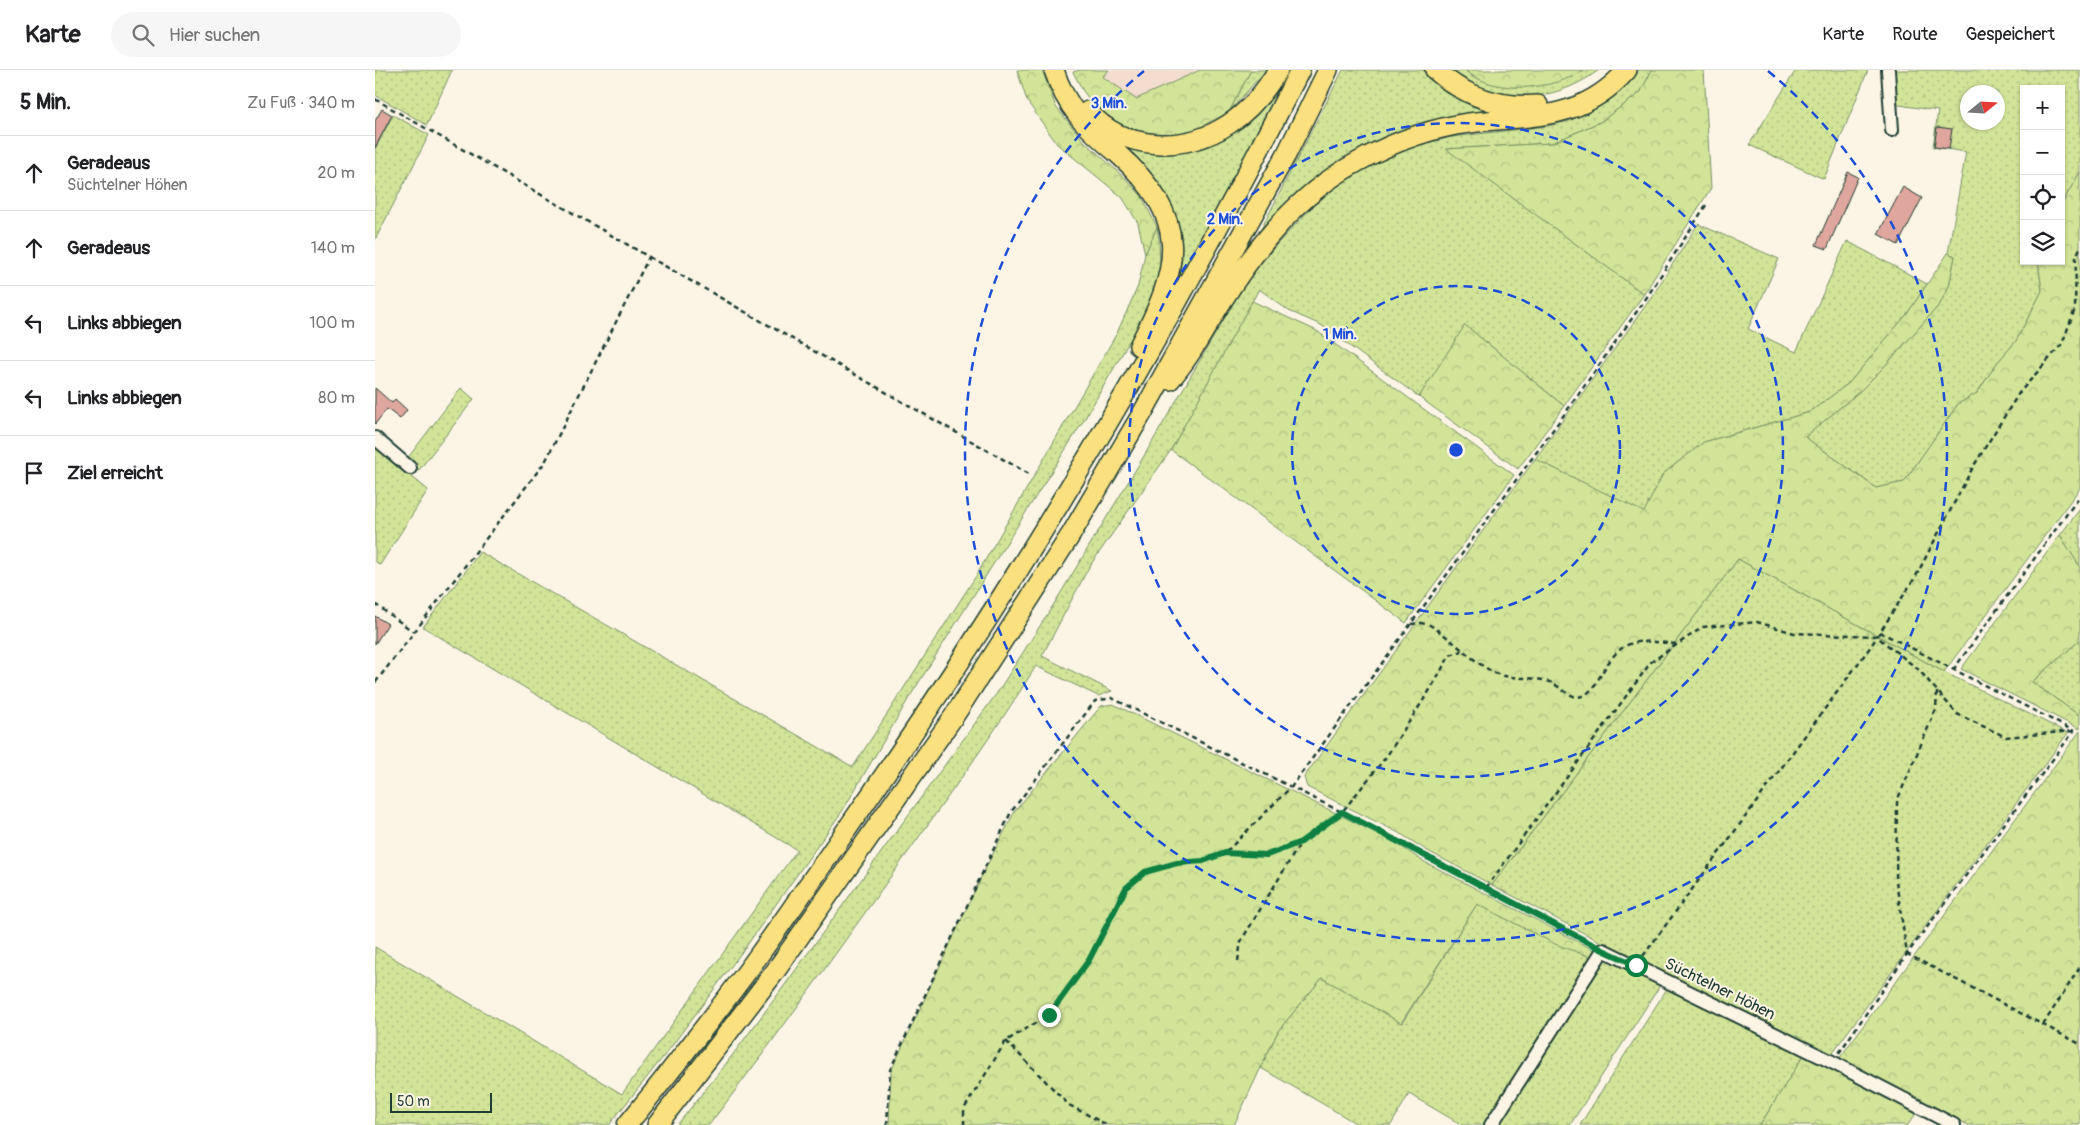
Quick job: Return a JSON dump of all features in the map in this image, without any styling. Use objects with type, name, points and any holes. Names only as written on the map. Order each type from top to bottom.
[{"type":"highway","points":[[1054,70],[1064,96],[1079,118],[1119,156],[1154,194],[1161,204],[1171,235],[1170,266],[1166,288],[1158,309],[1133,356],[1101,437]]},
{"type":"highway","points":[[1064,70],[1082,105],[1109,129],[1133,140],[1156,144],[1170,144],[1199,139],[1229,124],[1252,104],[1271,82],[1278,70]]},
{"type":"highway","points":[[627,1125],[751,966],[899,755],[1015,577],[1101,437],[1196,270],[1300,70]]},
{"type":"highway","points":[[657,1125],[774,973],[954,716],[1070,536],[1143,412],[1286,155],[1328,70]]},
{"type":"highway","points":[[1435,70],[1467,93],[1480,98],[1519,106],[1546,104],[1570,98],[1593,86],[1612,70]]},
{"type":"highway","points":[[1143,412],[1188,359],[1224,299],[1263,241],[1283,220],[1339,173],[1374,153],[1416,135],[1456,125],[1538,116],[1576,107],[1600,94],[1627,70]]},
{"type":"street","points":[[1888,70],[1892,130]]},
{"type":"street","points":[[375,438],[411,468]]},
{"type":"street","points":[[1491,1125],[1603,950]]},
{"type":"street","name":"Süchtelner Höhen","points":[[1603,950],[1832,1062],[1954,1125]]},
{"type":"path","points":[[375,99],[1029,474]]},
{"type":"path","points":[[1225,853],[1292,786],[1567,412],[1645,300],[1708,202]]},
{"type":"path","points":[[1636,965],[1871,646],[1916,576],[1973,467],[2019,393],[2062,344],[2075,309],[2076,257],[2080,248]]},
{"type":"path","points":[[375,683],[545,462],[649,257]]},
{"type":"path","points":[[1953,670],[2080,496]]},
{"type":"path","points":[[375,604],[414,632]]},
{"type":"path","points":[[1486,888],[1651,662],[1703,627],[1757,622],[1794,633],[1876,636],[1919,670],[1957,714],[2006,737],[2074,731]]},
{"type":"path","points":[[1411,624],[1421,623],[1430,626],[1495,673],[1511,678],[1551,682],[1573,696],[1582,696],[1595,685],[1608,664],[1625,645],[1633,641],[1677,644]]},
{"type":"path","points":[[1880,632],[2074,731]]},
{"type":"path","points":[[964,1125],[963,1109],[1006,1041],[1049,1015],[1089,960],[1126,888],[1145,872],[1177,863],[1203,861],[1225,853],[1267,855],[1301,842],[1342,812],[1386,756],[1428,693],[1450,654],[1462,650]]},
{"type":"path","points":[[1907,954],[1896,881],[1897,801],[1936,709],[1937,691]]},
{"type":"path","points":[[887,1125],[890,1070],[1011,812],[1095,701],[1112,698],[1292,786],[1603,950]]},
{"type":"path","points":[[1832,1062],[1907,954],[2074,731]]},
{"type":"path","points":[[1237,962],[1241,941],[1301,842]]},
{"type":"path","points":[[1907,954],[2080,1044]]},
{"type":"path","points":[[2043,1025],[2080,967]]},
{"type":"path","points":[[1006,1041],[1069,1105],[1107,1125]]},
{"type":"shaded area","points":[[1109,70],[1200,70],[1136,99],[1103,77]]},
{"type":"green space","points":[[375,70],[452,70],[427,125],[375,95]]},
{"type":"green space","points":[[1017,70],[1042,70],[1056,107],[1084,141],[1141,195],[1157,227],[1145,254],[1138,223],[1122,197],[1057,144],[1027,101]]},
{"type":"green space","points":[[1080,70],[1109,70],[1103,77],[1136,99],[1200,70],[1251,70],[1229,112],[1193,131],[1160,136],[1129,129],[1099,112],[1083,91],[1073,72]]},
{"type":"green space","points":[[1251,70],[1266,70],[1229,112]]},
{"type":"green space","points":[[1343,70],[1427,70],[1512,112],[1432,125],[1257,237]]},
{"type":"green space","points":[[1448,70],[1465,70],[1474,78],[1599,70],[1572,86],[1557,91],[1543,95],[1513,96],[1482,88],[1456,76]]},
{"type":"green space","points":[[1465,70],[1584,70],[1571,77],[1541,86],[1507,87],[1477,78]]},
{"type":"green space","points":[[1638,70],[1652,70],[1640,93],[1600,122],[1552,143],[1447,149],[1644,294],[1564,406],[1466,326],[1419,397],[1321,325],[1289,311],[1259,289],[1171,450],[1089,567],[1042,656],[1112,691],[1098,696],[1036,666],[953,790],[806,995],[709,1125],[677,1125],[779,993],[997,693],[1054,604],[1144,456],[1245,283],[1276,245],[1314,205],[1337,186],[1361,171],[1408,148],[1451,137],[1548,126],[1569,121],[1589,112],[1624,88]]},
{"type":"green space","points":[[1652,70],[1704,70],[1711,188],[1644,294],[1446,149],[1552,143],[1600,122],[1640,93]]},
{"type":"green space","points":[[1796,70],[1868,70],[1824,179],[1749,145]]},
{"type":"green space","points":[[1895,70],[2080,70],[2080,172],[2065,198],[2065,85],[2020,85],[2020,265],[2039,265],[2042,291],[2016,341],[1997,363],[1977,393],[1958,404],[1904,482],[1876,488],[1805,437],[1861,390],[1884,367],[1940,304],[1949,286],[1955,256],[1948,253],[1966,152],[1933,147],[1938,111],[1893,104]]},
{"type":"green space","points":[[1287,74],[1241,169],[1164,311],[1175,243],[1107,135],[1138,147],[1242,119]]},
{"type":"green space","points":[[393,115],[429,135],[375,240],[375,149]]},
{"type":"green space","points":[[2080,172],[2080,488],[1944,672],[1738,559],[1492,885],[1426,850],[1401,834],[1307,787],[1304,777],[1535,459],[1644,512],[1663,474],[1704,442],[1810,412],[1849,383],[1907,314],[1948,253],[1955,256],[1949,286],[1940,304],[1861,390],[1805,437],[1876,488],[1904,482],[1958,404],[1977,393],[1997,363],[2016,341],[2042,291],[2039,265],[2065,265],[2065,198]]},
{"type":"green space","points":[[1698,224],[1779,259],[1748,329],[1796,352],[1847,241],[1927,284],[1907,314],[1849,383],[1810,412],[1704,442],[1663,474],[1644,513],[1535,459],[1651,298]]},
{"type":"green space","points":[[1157,227],[1160,264],[1156,288],[1140,323],[1084,420],[909,698],[843,810],[747,945],[668,1051],[609,1125],[375,1125],[375,947],[622,1094],[797,850],[423,627],[480,552],[853,767],[976,576],[1117,333],[1138,286],[1145,254]]},
{"type":"green space","points":[[1252,301],[1317,331],[1514,475],[1406,623],[1171,450]]},
{"type":"green space","points":[[1465,325],[1564,406],[1518,469],[1419,397]]},
{"type":"green space","points":[[461,388],[474,399],[419,470],[407,459]]},
{"type":"green space","points":[[375,446],[428,490],[380,565],[375,561]]},
{"type":"green space","points":[[2080,509],[2080,567],[2060,535]]},
{"type":"green space","points":[[2060,535],[2080,567],[2080,640],[2032,682],[2080,716],[2080,729],[1961,669]]},
{"type":"green space","points":[[1738,559],[1944,672],[2068,733],[1830,1056],[1601,942],[1492,885]]},
{"type":"green space","points":[[2080,640],[2080,716],[2032,682]]},
{"type":"green space","points":[[1113,704],[1395,842],[1421,860],[1596,951],[1591,957],[1555,944],[1477,904],[1401,1023],[1322,978],[1278,1031],[1234,1125],[889,1125],[891,1071],[982,875],[1015,811],[1101,706]]},
{"type":"green space","points":[[2080,731],[2080,1125],[1968,1125],[1838,1060]]},
{"type":"green space","points":[[1477,904],[1555,943],[1591,957],[1486,1125],[1462,1125],[1409,1094],[1391,1125],[1359,1125],[1261,1068],[1278,1031],[1322,978],[1402,1023]]},
{"type":"green space","points":[[1610,958],[1661,984],[1570,1125],[1495,1125],[1598,962]]},
{"type":"green space","points":[[1668,987],[1804,1055],[1760,1125],[1580,1125]]},
{"type":"green space","points":[[1804,1055],[1917,1112],[1908,1125],[1760,1125]]},
{"type":"building","points":[[382,109],[392,115],[375,148],[375,121]]},
{"type":"building","points":[[1937,127],[1952,129],[1949,149],[1934,147]]},
{"type":"building","points":[[1848,172],[1858,177],[1827,249],[1816,245]]},
{"type":"building","points":[[1903,187],[1922,198],[1898,245],[1878,234]]},
{"type":"building","points":[[375,388],[392,403],[395,399],[407,410],[400,419],[387,409],[375,424]]},
{"type":"building","points":[[375,616],[388,624],[375,644]]},
{"type":"route","points":[[1049,1015],[1089,960],[1126,888],[1145,872],[1177,863],[1203,861],[1225,853],[1267,855],[1301,842],[1342,812],[1603,950],[1636,965]]}]
